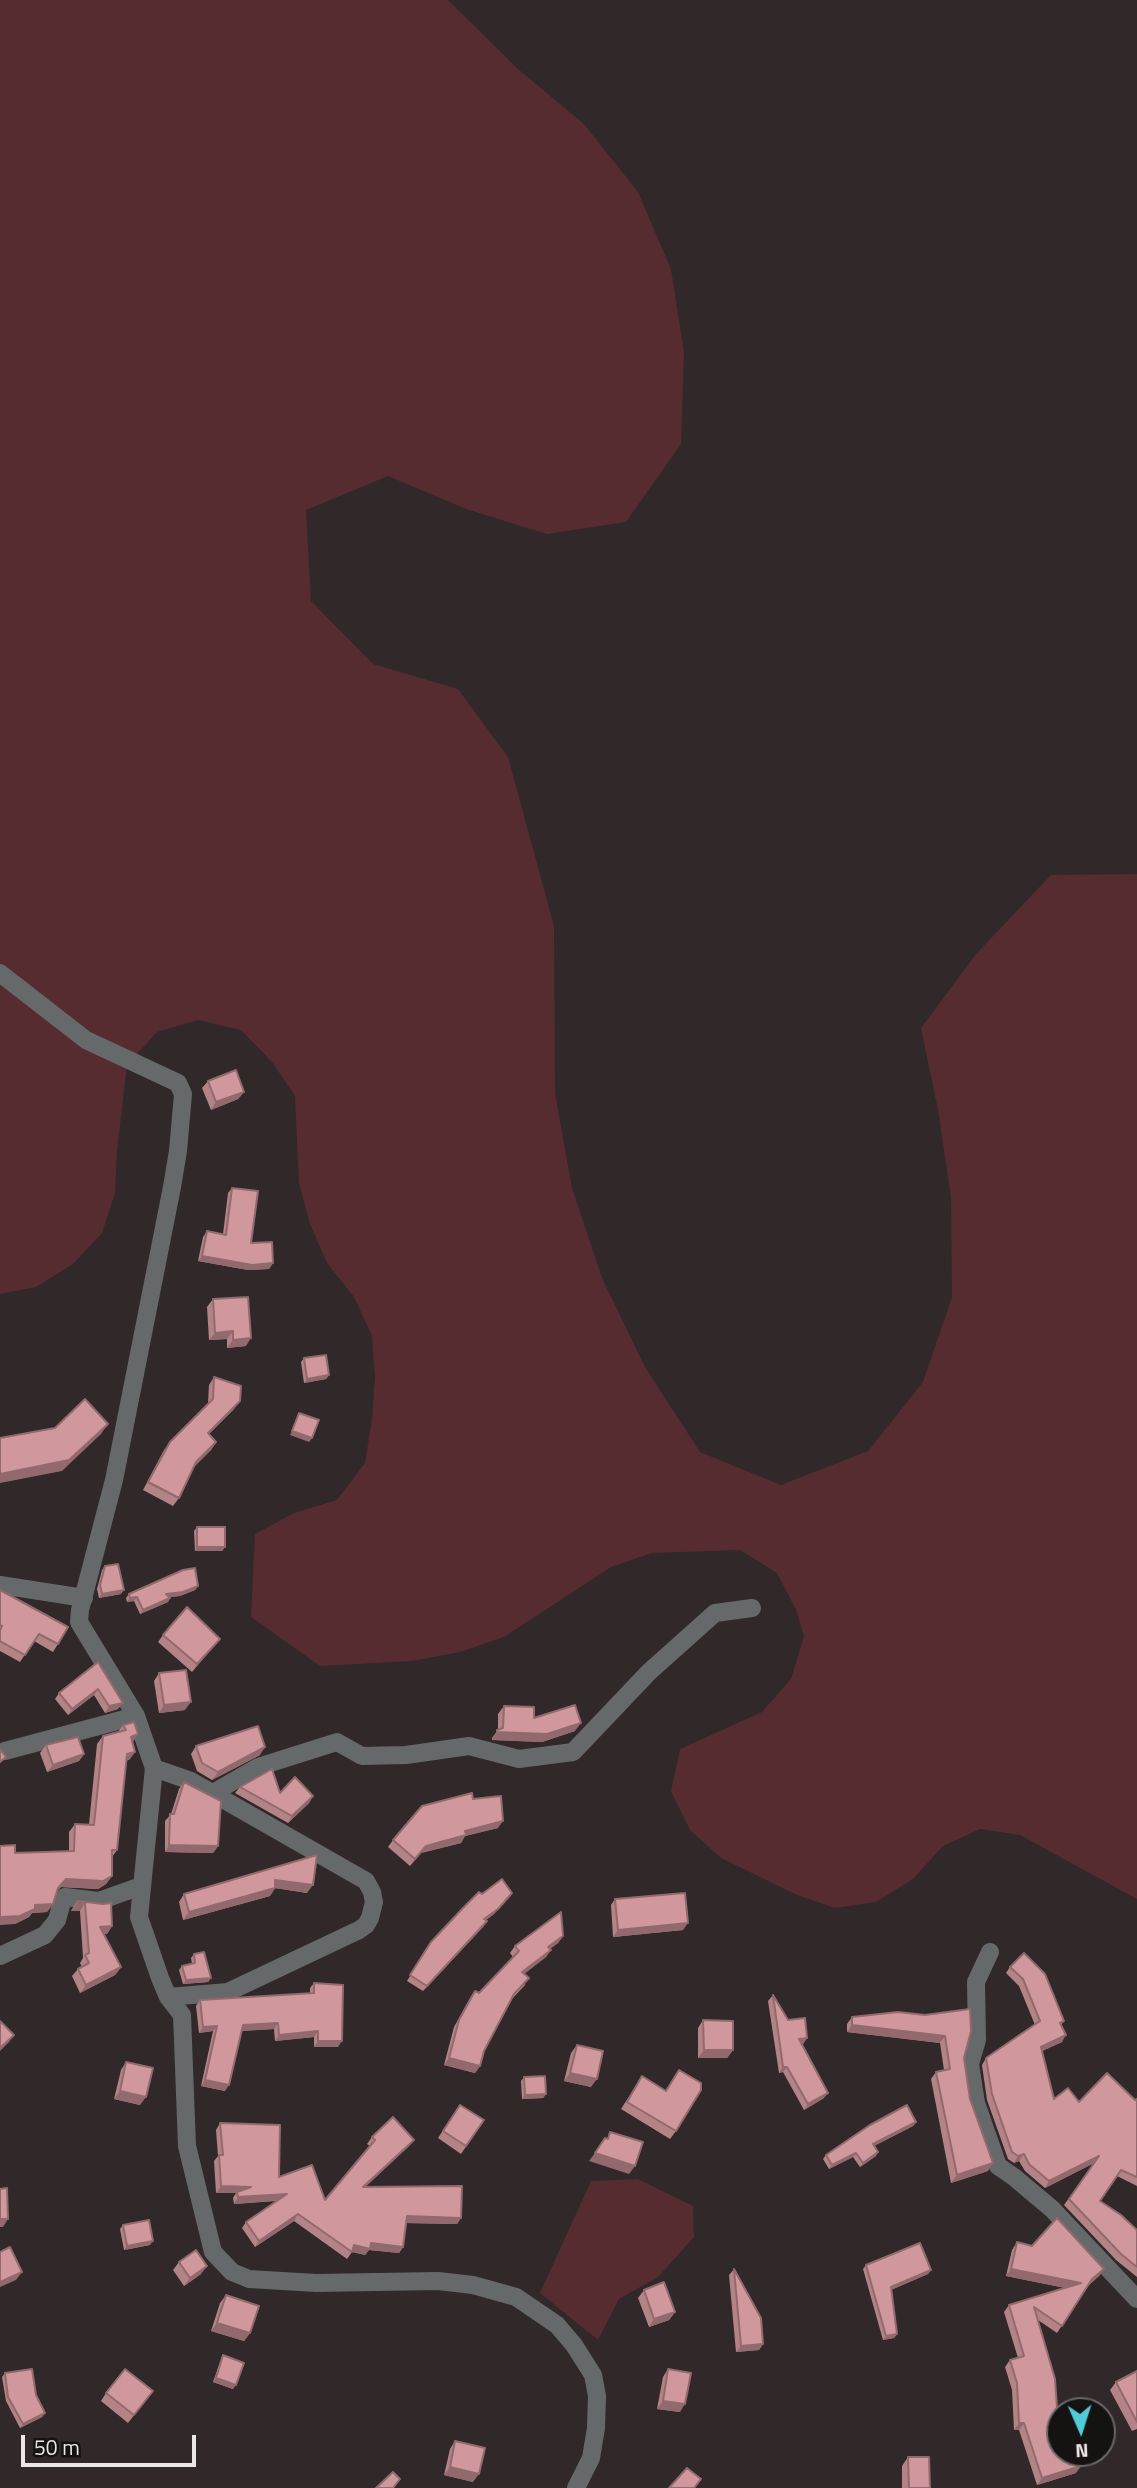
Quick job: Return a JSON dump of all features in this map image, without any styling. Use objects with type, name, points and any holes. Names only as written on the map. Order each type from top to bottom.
[{"type":"street","points":[[0,973],[86,1040],[178,1083],[183,1094],[172,1186],[120,1454],[79,1610],[79,1622],[136,1716],[154,1768],[141,1886],[140,1926],[168,1997],[182,2015],[187,2146],[213,2252],[222,2264],[240,2277],[249,2279],[316,2283],[438,2281],[473,2285],[516,2297],[557,2325],[574,2345],[593,2375],[597,2396],[596,2428],[591,2458],[576,2488]]},
{"type":"street","points":[[0,1585],[84,1598]]},
{"type":"street","points":[[213,1793],[258,1767],[337,1742],[362,1756],[407,1755],[469,1746],[519,1759],[573,1752],[649,1672],[715,1613],[752,1608]]},
{"type":"street","points":[[5,1751],[136,1716]]},
{"type":"street","points":[[154,1768],[191,1781],[213,1793],[366,1881],[372,1892],[373,1912],[366,1925],[359,1930],[228,1992],[168,1997]]},
{"type":"street","points":[[0,1956],[45,1935],[57,1920],[65,1897],[99,1901],[141,1886]]},
{"type":"street","points":[[990,1952],[976,1982],[977,2040],[970,2064],[976,2103],[998,2166],[1052,2209],[1137,2299]]},
{"type":"shaded area","points":[[0,0],[448,0],[518,69],[584,124],[638,192],[671,269],[684,352],[681,444],[626,522],[547,534],[466,509],[388,476],[306,510],[311,601],[373,664],[458,689],[508,757],[554,926],[555,1093],[572,1188],[602,1278],[645,1367],[700,1452],[781,1485],[868,1451],[923,1382],[952,1297],[951,1197],[938,1110],[921,1028],[976,954],[1051,875],[1137,874],[1137,1899],[1020,1835],[980,1829],[943,1846],[913,1879],[876,1902],[835,1908],[797,1895],[721,1858],[690,1830],[671,1791],[680,1749],[762,1712],[791,1679],[804,1636],[796,1610],[777,1573],[740,1550],[652,1553],[611,1567],[504,1637],[460,1652],[412,1661],[320,1666],[251,1617],[255,1534],[294,1513],[337,1500],[365,1463],[375,1377],[372,1336],[354,1297],[327,1263],[310,1224],[299,1183],[295,1096],[272,1062],[241,1030],[198,1020],[157,1032],[127,1065],[115,1193],[102,1233],[73,1264],[36,1287],[0,1294]]},
{"type":"shaded area","points":[[638,2179],[693,2206],[694,2237],[658,2277],[619,2299],[598,2340],[540,2293],[591,2181]]},
{"type":"building","points":[[236,1070],[244,1092],[216,1102],[208,1081]]},
{"type":"building","points":[[232,1188],[258,1191],[251,1243],[272,1242],[273,1263],[252,1265],[202,1256],[207,1231],[226,1235]]},
{"type":"building","points":[[248,1297],[251,1338],[233,1340],[233,1331],[215,1333],[213,1299]]},
{"type":"building","points":[[326,1355],[329,1375],[307,1379],[304,1358]]},
{"type":"building","points":[[214,1377],[241,1386],[240,1401],[208,1433],[216,1442],[196,1462],[179,1498],[148,1482],[170,1442],[213,1399]]},
{"type":"building","points":[[85,1399],[108,1424],[69,1460],[0,1474],[0,1438],[55,1428]]},
{"type":"building","points":[[299,1413],[319,1420],[312,1438],[292,1431]]},
{"type":"building","points":[[197,1527],[225,1527],[225,1547],[197,1547]]},
{"type":"building","points":[[118,1564],[124,1590],[102,1594],[100,1585],[105,1566]]},
{"type":"building","points":[[195,1568],[198,1586],[183,1592],[166,1594],[170,1598],[143,1610],[137,1597],[130,1598],[129,1594],[183,1570]]},
{"type":"building","points":[[0,1590],[68,1627],[58,1644],[39,1634],[25,1655],[0,1641]]},
{"type":"building","points":[[187,1607],[220,1639],[197,1664],[163,1635]]},
{"type":"building","points":[[98,1662],[123,1703],[109,1706],[98,1689],[72,1709],[59,1693]]},
{"type":"building","points":[[186,1670],[191,1702],[164,1705],[159,1673]]},
{"type":"building","points":[[575,1705],[581,1723],[547,1734],[497,1732],[503,1728],[504,1706],[534,1707],[534,1718]]},
{"type":"building","points":[[134,1722],[138,1734],[131,1737],[135,1752],[127,1754],[117,1850],[112,1850],[112,1876],[103,1881],[66,1879],[58,1888],[53,1904],[35,1905],[35,1909],[20,1916],[0,1917],[0,1846],[15,1845],[15,1853],[74,1851],[75,1824],[94,1825],[103,1736],[126,1730],[123,1725]]},
{"type":"building","points":[[258,1726],[265,1747],[218,1772],[202,1763],[196,1746]]},
{"type":"building","points":[[78,1737],[84,1754],[53,1765],[46,1745]]},
{"type":"building","points":[[0,1749],[6,1757],[0,1762]]},
{"type":"building","points":[[272,1769],[280,1793],[295,1777],[313,1796],[292,1816],[240,1787]]},
{"type":"building","points":[[184,1782],[221,1801],[218,1846],[169,1845],[170,1814],[174,1814]]},
{"type":"building","points":[[472,1793],[473,1799],[501,1796],[503,1821],[465,1831],[466,1835],[426,1846],[415,1859],[393,1840],[422,1806]]},
{"type":"building","points":[[317,1855],[313,1885],[275,1880],[275,1888],[189,1912],[184,1894]]},
{"type":"building","points":[[502,1879],[512,1893],[498,1909],[484,1919],[487,1921],[427,1986],[410,1975],[431,1942],[463,1908],[479,1892],[482,1894]]},
{"type":"building","points":[[685,1893],[688,1923],[618,1930],[615,1899]]},
{"type":"building","points":[[77,1901],[111,1903],[112,1926],[100,1927],[121,1967],[86,1985],[78,1969],[89,1963],[85,1955],[89,1953],[85,1903]]},
{"type":"building","points":[[561,1912],[563,1936],[548,1947],[551,1950],[522,1972],[529,1978],[514,1994],[484,2051],[480,2066],[449,2058],[459,2020],[475,1991],[479,1993],[519,1951],[515,1946]]},
{"type":"building","points":[[204,1952],[211,1978],[186,1980],[182,1966],[195,1963],[194,1954]]},
{"type":"building","points":[[1024,1953],[1045,1974],[1064,2021],[1060,2023],[1066,2035],[1041,2047],[1054,2099],[1068,2088],[1079,2102],[1107,2073],[1137,2099],[1137,2177],[1121,2170],[1100,2201],[1137,2230],[1137,2267],[1121,2254],[1069,2199],[1099,2156],[1049,2181],[1029,2164],[1024,2154],[1018,2156],[1012,2152],[992,2094],[986,2058],[1040,2021],[1023,1979],[1010,1967]]},
{"type":"building","points":[[314,1983],[343,1985],[342,2041],[318,2041],[318,2031],[279,2035],[278,2023],[243,2025],[229,2085],[205,2080],[217,2026],[203,2027],[200,2000],[314,1993]]},
{"type":"building","points":[[773,1995],[788,2020],[805,2018],[807,2038],[799,2039],[828,2093],[808,2104],[787,2067],[783,2067]]},
{"type":"building","points":[[970,2009],[971,2031],[964,2058],[970,2099],[993,2163],[957,2175],[936,2072],[950,2069],[945,2036],[852,2025],[852,2017],[898,2012],[925,2015]]},
{"type":"building","points":[[703,2020],[733,2021],[733,2050],[704,2050]]},
{"type":"building","points":[[0,2021],[14,2035],[0,2048]]},
{"type":"building","points":[[577,2045],[603,2051],[597,2079],[570,2073]]},
{"type":"building","points":[[126,2062],[153,2068],[146,2097],[120,2091]]},
{"type":"building","points":[[679,2070],[701,2083],[701,2090],[676,2131],[627,2102],[642,2076],[666,2091]]},
{"type":"building","points":[[545,2076],[546,2094],[525,2095],[524,2077]]},
{"type":"building","points":[[460,2105],[484,2120],[466,2146],[443,2131]]},
{"type":"building","points":[[907,2105],[916,2122],[873,2144],[878,2152],[863,2163],[856,2153],[832,2165],[826,2155],[870,2125]]},
{"type":"building","points":[[393,2117],[414,2140],[363,2187],[462,2186],[461,2218],[407,2216],[403,2247],[371,2243],[370,2249],[354,2245],[352,2252],[298,2214],[259,2241],[246,2222],[287,2194],[238,2197],[237,2192],[251,2187],[221,2186],[219,2155],[223,2155],[220,2123],[280,2125],[279,2177],[312,2165],[325,2200],[375,2140],[372,2137]]},
{"type":"building","points":[[610,2132],[643,2142],[635,2166],[595,2153],[605,2138],[608,2139]]},
{"type":"building","points":[[7,2188],[8,2219],[0,2219],[0,2189]]},
{"type":"building","points":[[1057,2218],[1104,2269],[1092,2279],[1062,2326],[1034,2307],[1055,2379],[1056,2397],[1046,2397],[1046,2467],[1078,2467],[1042,2478],[1024,2423],[1019,2423],[1017,2383],[1010,2360],[1024,2356],[1009,2305],[1081,2283],[1011,2269],[1017,2242],[1032,2246]]},
{"type":"building","points":[[149,2220],[153,2241],[127,2246],[123,2225]]},
{"type":"building","points":[[920,2243],[931,2270],[891,2287],[897,2334],[886,2336],[866,2265]]},
{"type":"building","points":[[10,2247],[22,2272],[0,2282],[0,2252]]},
{"type":"building","points":[[196,2250],[207,2266],[190,2278],[179,2262]]},
{"type":"building","points":[[734,2269],[761,2318],[763,2344],[741,2346]]},
{"type":"building","points":[[664,2282],[675,2312],[654,2319],[644,2290]]},
{"type":"building","points":[[226,2295],[259,2306],[250,2333],[217,2323]]},
{"type":"building","points":[[223,2355],[244,2363],[236,2385],[216,2378]]},
{"type":"building","points":[[32,2369],[36,2395],[45,2413],[23,2424],[8,2397],[5,2373]]},
{"type":"building","points":[[125,2369],[153,2391],[134,2415],[106,2393]]},
{"type":"building","points":[[668,2369],[691,2373],[685,2404],[663,2401]]},
{"type":"building","points":[[1137,2371],[1137,2422],[1116,2382]]},
{"type":"building","points":[[455,2441],[485,2448],[479,2474],[450,2467]]},
{"type":"building","points":[[908,2457],[929,2457],[930,2488],[909,2488]]},
{"type":"building","points":[[687,2468],[701,2479],[694,2488],[669,2488]]},
{"type":"building","points":[[393,2472],[400,2479],[393,2488],[376,2488]]}]
